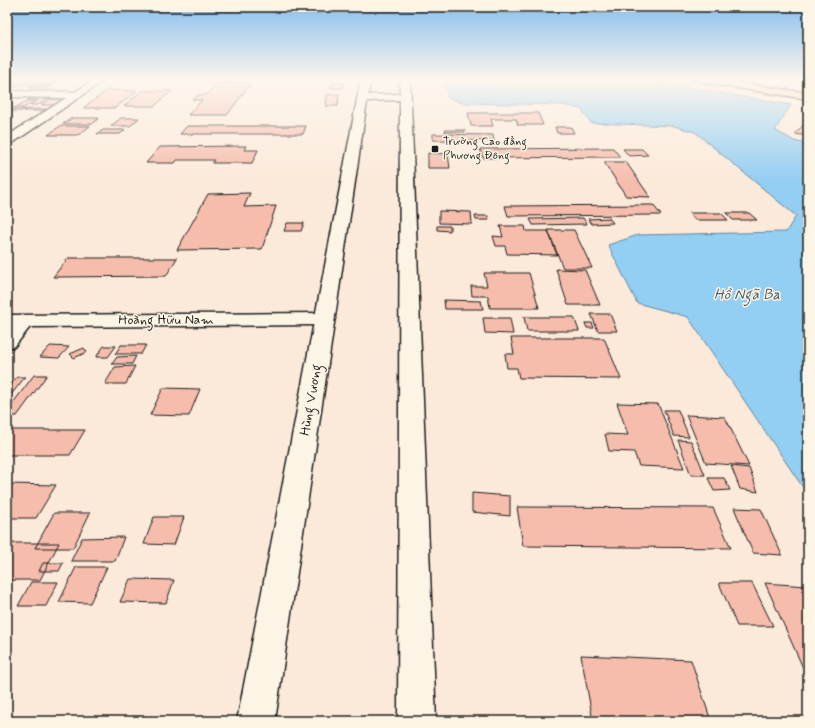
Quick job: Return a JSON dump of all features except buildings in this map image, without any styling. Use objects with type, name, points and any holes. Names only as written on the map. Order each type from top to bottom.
[{"type":"main road","points":[[7,141],[50,113]]},
{"type":"main road","name":"Hùng Vương","points":[[256,721],[360,113]]},
{"type":"main road","points":[[405,113],[417,721]]},
{"type":"main road","name":"Hoàng Hữu Nam","points":[[16,321],[325,319]]},
{"type":"main road","points":[[7,342],[16,321]]},
{"type":"water","name":"Hồ Ngã Ba","points":[[584,113],[786,113],[775,130],[794,141],[808,144],[808,495],[688,317],[637,303],[608,245],[638,235],[786,232],[796,216],[695,132],[674,126],[591,123]]},
{"type":"place","name":"Trường Cao đẳng Phương Đông","points":[[435,149]]}]
